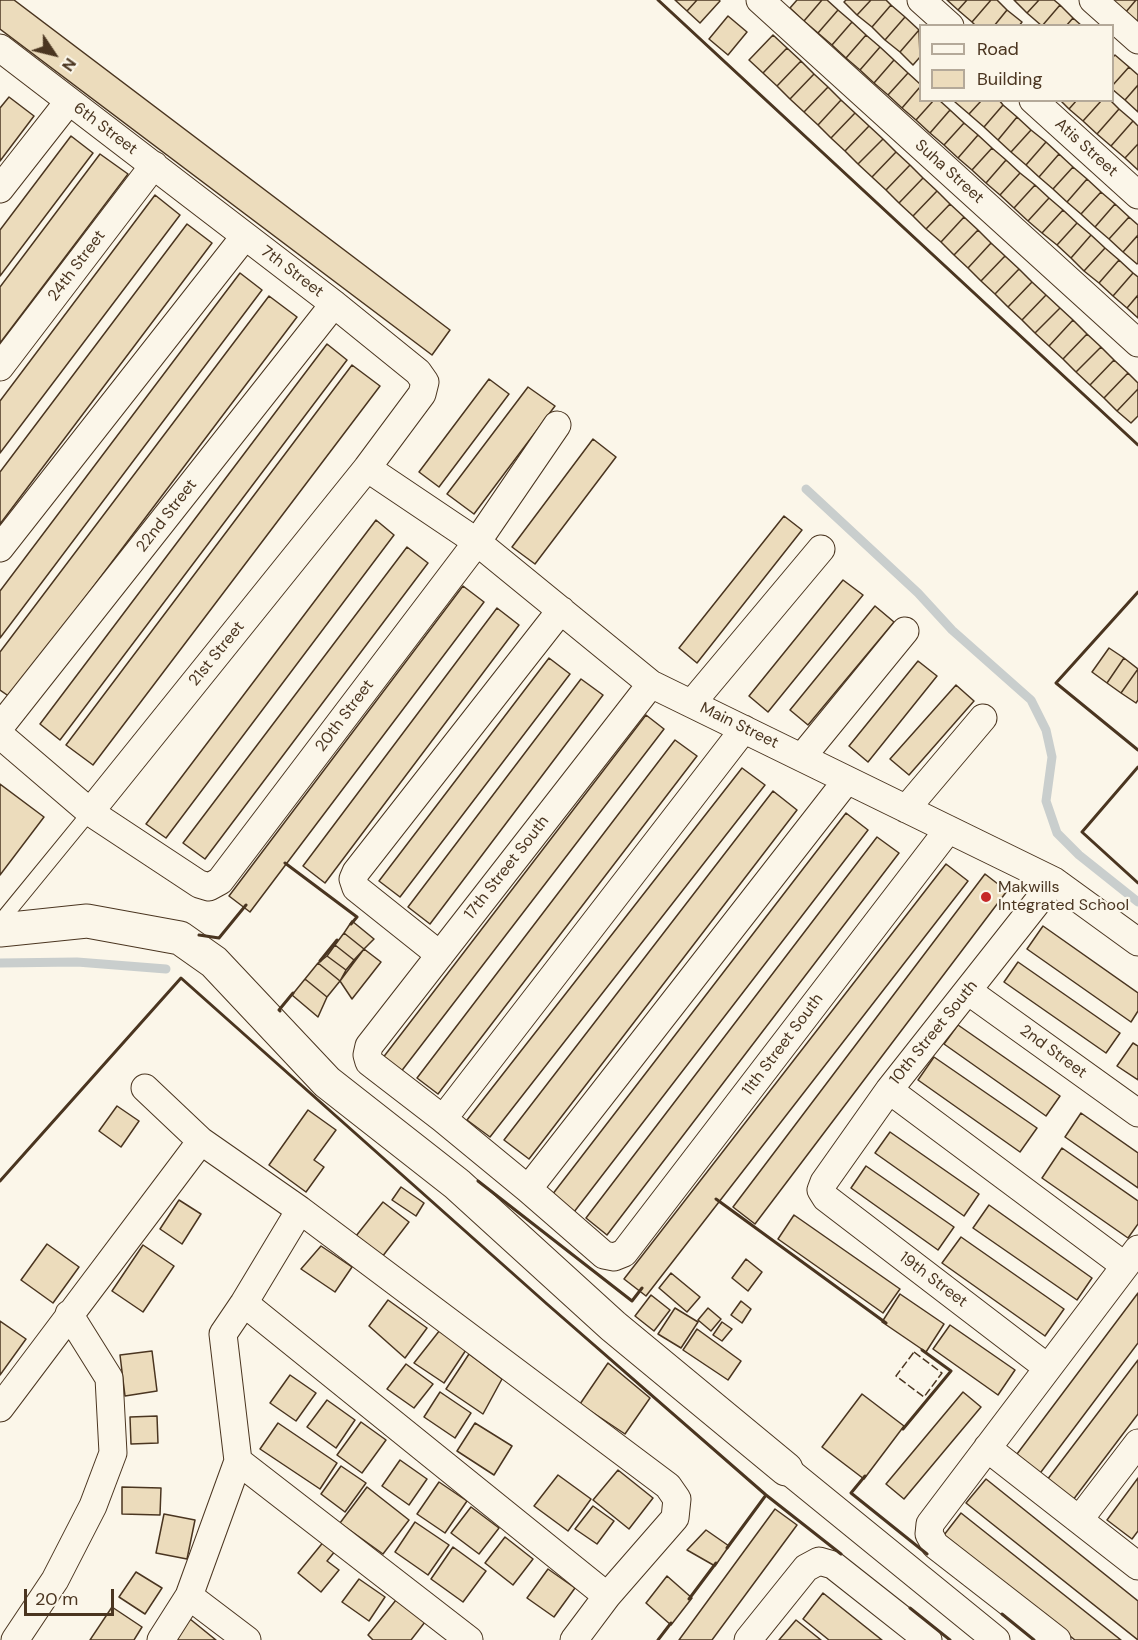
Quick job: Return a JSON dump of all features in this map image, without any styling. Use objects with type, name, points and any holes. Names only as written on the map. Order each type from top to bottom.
[{"type":"street","name":"Suha Street","points":[[760,0],[1138,343]]},
{"type":"street","points":[[921,0],[948,24]]},
{"type":"street","points":[[1093,0],[1138,40]]},
{"type":"street","name":"6th Street","points":[[0,48],[154,165]]},
{"type":"street","points":[[0,189],[69,101]]},
{"type":"street","name":"Atis Street","points":[[1035,102],[1138,195]]},
{"type":"street","name":"7th Street","points":[[154,165],[334,304],[418,372],[425,382]]},
{"type":"street","name":"24th Street","points":[[0,367],[154,165]]},
{"type":"street","points":[[0,548],[245,236]]},
{"type":"street","name":"22nd Street","points":[[0,727],[334,304]]},
{"type":"street","name":"21st Street","points":[[90,812],[367,468],[422,394],[425,382]]},
{"type":"street","name":"20th Street","points":[[90,812],[199,884],[209,887],[220,881],[477,542],[557,425]]},
{"type":"street","name":"Main Street","points":[[367,468],[477,542],[651,684],[1054,881],[1138,942]]},
{"type":"street","points":[[692,703],[821,549]]},
{"type":"street","points":[[440,955],[356,888],[353,879],[356,872],[561,610]]},
{"type":"street","points":[[802,758],[905,631]]},
{"type":"street","name":"17th Street South","points":[[442,1119],[369,1062],[367,1055],[369,1046],[651,684]]},
{"type":"street","points":[[906,809],[983,718]]},
{"type":"street","points":[[744,729],[442,1119],[528,1189],[847,780]]},
{"type":"street","points":[[0,735],[90,812]]},
{"type":"street","name":"11th Street South","points":[[528,1189],[604,1255],[614,1257],[624,1253],[948,830]]},
{"type":"street","name":"10th Street South","points":[[822,1190],[824,1182],[889,1090],[1054,881]]},
{"type":"street","points":[[0,930],[87,921],[180,938],[214,962],[327,1082],[457,1184],[613,1326],[996,1640]]},
{"type":"street","name":"2nd Street","points":[[968,991],[1138,1113]]},
{"type":"street","points":[[146,1088],[201,1141],[300,1210],[668,1486],[676,1499],[675,1518],[607,1596],[574,1640]]},
{"type":"street","points":[[889,1090],[1132,1258],[930,1524],[929,1534],[935,1545],[1057,1640]]},
{"type":"street","points":[[0,1408],[201,1141]]},
{"type":"street","name":"19th Street","points":[[822,1190],[826,1198],[1048,1368]]},
{"type":"street","points":[[160,1640],[189,1596],[238,1461],[223,1334],[300,1210]]},
{"type":"street","points":[[244,1303],[607,1596]]},
{"type":"street","points":[[15,1640],[55,1580],[93,1506],[113,1453],[109,1378],[69,1314]]},
{"type":"street","points":[[1079,1520],[1138,1443]]},
{"type":"street","points":[[987,1448],[1138,1566]]},
{"type":"street","points":[[238,1461],[469,1640]]},
{"type":"street","points":[[748,1640],[806,1568],[819,1561],[833,1565],[928,1640]]},
{"type":"street","points":[[189,1596],[247,1640]]},
{"type":"lane","name":"21st Street","points":[[0,922],[90,812]]},
{"type":"building","points":[[0,0],[14,0],[450,330],[432,355],[0,29]]},
{"type":"building","points":[[675,0],[697,0],[687,11]]},
{"type":"building","points":[[697,0],[720,1],[700,23],[687,11]]},
{"type":"building","points":[[797,0],[822,0],[804,21],[790,8]]},
{"type":"building","points":[[822,0],[827,0],[838,10],[818,33],[804,21]]},
{"type":"building","points":[[846,0],[871,0],[857,15],[844,2]]},
{"type":"building","points":[[871,0],[886,0],[891,5],[872,27],[857,15]]},
{"type":"building","points":[[947,0],[967,0],[958,10]]},
{"type":"building","points":[[967,0],[991,0],[972,22],[958,10]]},
{"type":"building","points":[[991,0],[997,0],[1007,10],[996,24],[974,24],[972,22]]},
{"type":"building","points":[[1014,0],[1039,0],[1027,13]]},
{"type":"building","points":[[1039,0],[1054,0],[1060,5],[1044,24],[1040,24],[1027,13]]},
{"type":"building","points":[[1112,0],[1136,0],[1125,13]]},
{"type":"building","points":[[1138,0],[1138,26],[1125,13]]},
{"type":"building","points":[[891,5],[905,17],[885,40],[872,27]]},
{"type":"building","points":[[1060,5],[1073,18],[1068,24],[1044,24]]},
{"type":"building","points":[[838,10],[852,22],[832,45],[818,33]]},
{"type":"building","points":[[1007,10],[1022,22],[1020,24],[996,24]]},
{"type":"building","points":[[728,16],[747,32],[728,55],[709,39]]},
{"type":"building","points":[[905,17],[919,30],[900,52],[885,40]]},
{"type":"building","points":[[1073,18],[1080,24],[1068,24]]},
{"type":"building","points":[[852,22],[866,35],[846,58],[832,45]]},
{"type":"building","points":[[919,30],[919,58],[913,65],[900,52]]},
{"type":"building","points":[[773,35],[787,48],[763,73],[749,60]]},
{"type":"building","points":[[866,35],[880,47],[860,70],[846,58]]},
{"type":"building","points":[[880,47],[894,60],[874,83],[860,70]]},
{"type":"building","points":[[787,48],[801,61],[777,86],[763,73]]},
{"type":"building","points":[[1114,56],[1129,67],[1114,84]]},
{"type":"building","points":[[894,60],[908,73],[888,95],[874,83]]},
{"type":"building","points":[[801,61],[814,74],[790,99],[777,86]]},
{"type":"building","points":[[1129,67],[1138,75],[1138,85],[1125,100],[1114,91],[1114,84]]},
{"type":"building","points":[[908,73],[919,83],[919,88],[902,108],[888,95]]},
{"type":"building","points":[[814,74],[828,87],[804,112],[790,99]]},
{"type":"building","points":[[1138,85],[1138,112],[1125,100]]},
{"type":"building","points":[[828,87],[841,100],[818,125],[804,112]]},
{"type":"building","points":[[919,88],[919,102],[932,102],[916,120],[902,108]]},
{"type":"building","points":[[9,97],[34,116],[0,161],[0,108]]},
{"type":"building","points":[[841,100],[855,113],[831,138],[818,125]]},
{"type":"building","points":[[932,102],[941,102],[950,110],[930,133],[916,120]]},
{"type":"building","points":[[955,102],[980,102],[969,114]]},
{"type":"building","points":[[980,102],[1001,102],[1003,105],[984,127],[969,114]]},
{"type":"building","points":[[1062,102],[1075,102],[1069,109]]},
{"type":"building","points":[[1075,102],[1100,102],[1083,121],[1069,109]]},
{"type":"building","points":[[1100,102],[1112,102],[1119,109],[1097,134],[1083,121]]},
{"type":"building","points":[[1003,105],[1017,117],[998,140],[984,127]]},
{"type":"building","points":[[1119,109],[1133,121],[1111,146],[1097,134]]},
{"type":"building","points":[[950,110],[964,123],[944,145],[930,133]]},
{"type":"building","points":[[855,113],[869,126],[845,151],[831,138]]},
{"type":"building","points":[[1017,117],[1031,130],[1011,152],[998,140]]},
{"type":"building","points":[[1133,121],[1138,126],[1138,144],[1125,158],[1111,146]]},
{"type":"building","points":[[964,123],[978,135],[958,158],[944,145]]},
{"type":"building","points":[[869,126],[883,139],[858,164],[845,151]]},
{"type":"building","points":[[1031,130],[1046,142],[1026,165],[1011,152]]},
{"type":"building","points":[[978,135],[992,148],[972,170],[958,158]]},
{"type":"building","points":[[71,136],[93,153],[0,276],[0,230]]},
{"type":"building","points":[[883,139],[896,152],[872,177],[858,164]]},
{"type":"building","points":[[1046,142],[1059,154],[1039,177],[1026,165]]},
{"type":"building","points":[[1138,144],[1138,170],[1125,158]]},
{"type":"building","points":[[992,148],[1006,160],[986,183],[972,170]]},
{"type":"building","points":[[896,152],[910,165],[886,190],[872,177]]},
{"type":"building","points":[[100,154],[128,174],[0,343],[0,287]]},
{"type":"building","points":[[1059,154],[1073,167],[1053,189],[1039,177]]},
{"type":"building","points":[[1006,160],[1020,173],[1000,195],[986,183]]},
{"type":"building","points":[[910,165],[923,178],[899,203],[886,190]]},
{"type":"building","points":[[1073,167],[1087,179],[1067,202],[1053,189]]},
{"type":"building","points":[[1020,173],[1035,185],[1014,208],[1000,195]]},
{"type":"building","points":[[923,178],[937,191],[913,216],[899,203]]},
{"type":"building","points":[[1087,179],[1101,192],[1081,214],[1067,202]]},
{"type":"building","points":[[1035,185],[1049,198],[1028,221],[1014,208]]},
{"type":"building","points":[[937,191],[950,204],[926,229],[913,216]]},
{"type":"building","points":[[1101,192],[1115,204],[1095,227],[1081,214]]},
{"type":"building","points":[[155,195],[180,215],[0,453],[0,401]]},
{"type":"building","points":[[1049,198],[1063,210],[1042,233],[1028,221]]},
{"type":"building","points":[[950,204],[964,217],[941,242],[926,229]]},
{"type":"building","points":[[1115,204],[1129,217],[1109,239],[1095,227]]},
{"type":"building","points":[[1063,210],[1077,223],[1057,245],[1042,233]]},
{"type":"building","points":[[964,217],[978,230],[954,255],[941,242]]},
{"type":"building","points":[[1129,217],[1138,225],[1138,235],[1123,252],[1109,239]]},
{"type":"building","points":[[1077,223],[1091,235],[1071,258],[1057,245]]},
{"type":"building","points":[[187,224],[212,243],[0,524],[0,472]]},
{"type":"building","points":[[978,230],[991,243],[968,268],[954,255]]},
{"type":"building","points":[[1091,235],[1105,248],[1084,271],[1071,258]]},
{"type":"building","points":[[1138,235],[1138,263],[1137,264],[1123,252]]},
{"type":"building","points":[[991,243],[1005,256],[981,281],[968,268]]},
{"type":"building","points":[[1105,248],[1119,260],[1099,283],[1084,271]]},
{"type":"building","points":[[1005,256],[1019,269],[995,294],[981,281]]},
{"type":"building","points":[[1119,260],[1133,273],[1113,296],[1099,283]]},
{"type":"building","points":[[1019,269],[1032,282],[1008,307],[995,294]]},
{"type":"building","points":[[240,273],[262,290],[0,638],[0,591]]},
{"type":"building","points":[[1133,273],[1138,277],[1138,295],[1127,308],[1113,296]]},
{"type":"building","points":[[1032,282],[1046,295],[1022,320],[1008,307]]},
{"type":"building","points":[[1046,295],[1060,308],[1035,333],[1022,320]]},
{"type":"building","points":[[1138,295],[1138,318],[1127,308]]},
{"type":"building","points":[[269,296],[297,317],[10,697],[0,690],[0,652]]},
{"type":"building","points":[[1060,308],[1073,320],[1049,346],[1035,333]]},
{"type":"building","points":[[1073,320],[1087,334],[1063,359],[1049,346]]},
{"type":"building","points":[[1087,334],[1101,347],[1076,372],[1063,359]]},
{"type":"building","points":[[327,344],[347,360],[60,740],[40,724]]},
{"type":"building","points":[[1101,347],[1114,360],[1090,385],[1076,372]]},
{"type":"building","points":[[1114,360],[1128,373],[1104,398],[1090,385]]},
{"type":"building","points":[[352,365],[380,386],[93,765],[66,745]]},
{"type":"building","points":[[1128,373],[1138,383],[1138,389],[1117,411],[1104,398]]},
{"type":"building","points":[[489,379],[509,394],[439,487],[419,472]]},
{"type":"building","points":[[528,387],[555,406],[474,514],[447,494]]},
{"type":"building","points":[[1138,389],[1138,416],[1131,423],[1117,411]]},
{"type":"building","points":[[593,439],[616,457],[535,564],[512,547]]},
{"type":"building","points":[[784,516],[802,530],[697,663],[679,648]]},
{"type":"building","points":[[376,520],[394,535],[166,838],[146,824]]},
{"type":"building","points":[[407,547],[428,563],[205,859],[183,843]]},
{"type":"building","points":[[843,580],[863,595],[768,712],[749,696]]},
{"type":"building","points":[[463,586],[484,602],[250,912],[229,896]]},
{"type":"building","points":[[875,606],[894,622],[808,725],[790,710]]},
{"type":"building","points":[[497,608],[519,625],[325,883],[303,866]]},
{"type":"building","points":[[1109,648],[1124,658],[1107,683],[1092,672]]},
{"type":"building","points":[[549,658],[570,674],[400,897],[379,881]]},
{"type":"building","points":[[1124,658],[1138,669],[1121,693],[1107,683]]},
{"type":"building","points":[[918,661],[937,676],[868,762],[849,746]]},
{"type":"building","points":[[1138,669],[1138,700],[1136,703],[1121,693]]},
{"type":"building","points":[[581,679],[603,695],[430,924],[408,907]]},
{"type":"building","points":[[956,685],[974,701],[909,775],[890,759]]},
{"type":"building","points":[[646,715],[664,729],[400,1073],[382,1059]]},
{"type":"building","points":[[675,740],[697,756],[438,1094],[417,1078]]},
{"type":"building","points":[[742,768],[765,785],[490,1137],[467,1120]]},
{"type":"building","points":[[0,784],[44,817],[0,875]]},
{"type":"building","points":[[773,791],[797,810],[529,1159],[504,1140]]},
{"type":"building","points":[[846,813],[868,830],[574,1212],[552,1195]]},
{"type":"building","points":[[877,837],[899,853],[607,1235],[586,1218]]},
{"type":"building","points":[[946,864],[968,881],[646,1296],[624,1279]]},
{"type":"building","points":[[985,874],[1007,891],[755,1224],[733,1207]]},
{"type":"building","points":[[352,921],[374,939],[364,949],[344,933]]},
{"type":"building","points":[[1043,926],[1138,993],[1138,1011],[1131,1022],[1027,949]]},
{"type":"building","points":[[344,933],[364,949],[354,960],[335,945]]},
{"type":"building","points":[[335,945],[354,960],[346,970],[327,956]]},
{"type":"building","points":[[364,949],[381,962],[352,999],[340,981]]},
{"type":"building","points":[[327,956],[346,970],[340,981],[318,963]]},
{"type":"building","points":[[1018,962],[1120,1033],[1106,1053],[1004,982]]},
{"type":"building","points":[[318,963],[340,981],[327,997],[305,979]]},
{"type":"building","points":[[305,979],[327,997],[318,1017],[292,995]]},
{"type":"building","points":[[958,1025],[1060,1096],[1046,1116],[944,1044]]},
{"type":"building","points":[[1133,1043],[1138,1046],[1138,1080],[1117,1066]]},
{"type":"building","points":[[934,1057],[1037,1128],[1020,1152],[918,1080]]},
{"type":"building","points":[[117,1106],[139,1121],[121,1147],[99,1131]]},
{"type":"building","points":[[308,1110],[336,1130],[314,1160],[324,1167],[306,1192],[269,1165]]},
{"type":"building","points":[[1081,1113],[1138,1153],[1138,1188],[1065,1137]]},
{"type":"building","points":[[890,1132],[979,1194],[964,1216],[875,1153]]},
{"type":"building","points":[[1062,1148],[1138,1201],[1138,1224],[1128,1238],[1042,1178]]},
{"type":"building","points":[[866,1166],[954,1227],[938,1250],[851,1188]]},
{"type":"building","points":[[401,1187],[424,1203],[416,1216],[392,1200]]},
{"type":"building","points":[[179,1200],[201,1214],[182,1244],[160,1229]]},
{"type":"building","points":[[383,1202],[409,1222],[382,1257],[356,1236]]},
{"type":"building","points":[[989,1205],[1092,1278],[1077,1300],[973,1228]]},
{"type":"building","points":[[794,1215],[900,1289],[883,1313],[778,1239]]},
{"type":"building","points":[[961,1237],[1064,1309],[1045,1336],[942,1263]]},
{"type":"building","points":[[47,1244],[79,1267],[53,1303],[21,1280]]},
{"type":"building","points":[[143,1245],[174,1266],[143,1312],[112,1291]]},
{"type":"building","points":[[321,1246],[352,1267],[335,1292],[301,1269]]},
{"type":"building","points":[[746,1259],[762,1272],[748,1291],[732,1278]]},
{"type":"building","points":[[671,1273],[700,1297],[687,1312],[659,1288]]},
{"type":"building","points":[[1138,1293],[1138,1343],[1038,1476],[1014,1458]]},
{"type":"building","points":[[900,1294],[944,1324],[926,1352],[882,1322]]},
{"type":"building","points":[[651,1295],[670,1310],[654,1331],[635,1316]]},
{"type":"building","points":[[388,1300],[427,1328],[405,1358],[369,1326]]},
{"type":"building","points":[[741,1301],[751,1309],[742,1323],[731,1315]]},
{"type":"building","points":[[675,1308],[698,1322],[681,1348],[658,1334]]},
{"type":"building","points":[[708,1308],[721,1319],[711,1331],[698,1320]]},
{"type":"building","points":[[0,1321],[26,1339],[0,1375]]},
{"type":"building","points":[[722,1322],[732,1329],[722,1341],[713,1335]]},
{"type":"building","points":[[950,1325],[1015,1370],[998,1395],[933,1349]]},
{"type":"building","points":[[697,1329],[741,1361],[728,1380],[683,1350]]},
{"type":"building","points":[[440,1330],[466,1350],[444,1383],[414,1363]]},
{"type":"building","points":[[152,1351],[157,1391],[125,1396],[120,1355]]},
{"type":"building","points":[[469,1354],[502,1379],[483,1414],[446,1389]]},
{"type":"building","points":[[1138,1360],[1138,1414],[1073,1500],[1047,1480]]},
{"type":"building","points":[[608,1363],[650,1398],[625,1434],[580,1404]]},
{"type":"building","points":[[406,1364],[433,1384],[414,1408],[387,1389]]},
{"type":"building","points":[[290,1375],[316,1393],[296,1421],[270,1403]]},
{"type":"building","points":[[440,1392],[471,1413],[455,1438],[424,1417]]},
{"type":"building","points":[[963,1392],[981,1407],[904,1499],[886,1484]]},
{"type":"building","points":[[862,1394],[904,1426],[864,1479],[822,1447]]},
{"type":"building","points":[[327,1400],[355,1420],[336,1448],[307,1427]]},
{"type":"building","points":[[157,1416],[158,1443],[131,1444],[130,1417]]},
{"type":"building","points":[[361,1422],[386,1440],[362,1473],[337,1455]]},
{"type":"building","points":[[278,1423],[337,1463],[320,1489],[260,1449]]},
{"type":"building","points":[[475,1423],[512,1446],[494,1475],[457,1451]]},
{"type":"building","points":[[400,1460],[427,1479],[409,1505],[382,1486]]},
{"type":"building","points":[[341,1466],[366,1483],[345,1512],[321,1494]]},
{"type":"building","points":[[618,1470],[653,1498],[629,1529],[593,1500]]},
{"type":"building","points":[[558,1475],[591,1499],[568,1531],[534,1506]]},
{"type":"building","points":[[1138,1478],[1138,1531],[1132,1539],[1107,1520]]},
{"type":"building","points":[[986,1479],[1138,1601],[1138,1640],[966,1503]]},
{"type":"building","points":[[439,1482],[467,1501],[445,1533],[417,1514]]},
{"type":"building","points":[[122,1487],[161,1488],[160,1515],[122,1514]]},
{"type":"building","points":[[367,1487],[409,1520],[383,1554],[340,1523]]},
{"type":"building","points":[[593,1506],[614,1521],[597,1544],[575,1529]]},
{"type":"building","points":[[471,1507],[499,1528],[479,1554],[451,1533]]},
{"type":"building","points":[[775,1509],[797,1525],[712,1640],[679,1640]]},
{"type":"building","points":[[961,1513],[1121,1640],[1075,1640],[944,1535]]},
{"type":"building","points":[[164,1514],[195,1520],[187,1559],[156,1553]]},
{"type":"building","points":[[415,1522],[449,1545],[428,1575],[395,1552]]},
{"type":"building","points":[[706,1530],[729,1546],[715,1566],[687,1550]]},
{"type":"building","points":[[505,1537],[533,1559],[513,1585],[485,1563]]},
{"type":"building","points":[[325,1540],[336,1550],[327,1561],[339,1570],[321,1592],[298,1573]]},
{"type":"building","points":[[453,1547],[486,1571],[463,1602],[431,1579]]},
{"type":"building","points":[[548,1569],[575,1588],[554,1617],[527,1598]]},
{"type":"building","points":[[136,1572],[162,1588],[145,1614],[119,1597]]},
{"type":"building","points":[[667,1576],[692,1598],[671,1625],[646,1603]]},
{"type":"building","points":[[359,1579],[385,1597],[369,1621],[342,1602]]},
{"type":"building","points":[[823,1593],[882,1640],[829,1640],[803,1619]]},
{"type":"building","points":[[396,1600],[425,1622],[411,1640],[373,1640],[368,1635]]},
{"type":"building","points":[[112,1607],[142,1627],[134,1640],[90,1640]]},
{"type":"building","points":[[190,1619],[216,1640],[173,1640]]},
{"type":"building","points":[[796,1620],[821,1640],[779,1640]]},
{"type":"waterway","points":[[806,489],[918,593],[952,630],[1031,700],[1046,730],[1052,757],[1046,801],[1057,833],[1079,855],[1138,902]]},
{"type":"waterway","points":[[0,963],[77,962],[166,969]]},
{"type":"fence","points":[[914,1352],[942,1373],[924,1397],[896,1376],[914,1352]]},
{"type":"wall","points":[[658,0],[1138,445]]},
{"type":"wall","points":[[1138,592],[1056,683],[1138,750]]},
{"type":"wall","points":[[1138,767],[1082,832],[1138,883]]},
{"type":"wall","points":[[285,863],[357,917],[351,924]]},
{"type":"wall","points":[[199,935],[219,938],[246,905]]},
{"type":"wall","points":[[320,961],[337,940]]},
{"type":"wall","points":[[0,1181],[181,978],[547,1304],[766,1495],[841,1554]]},
{"type":"wall","points":[[280,1011],[293,993]]},
{"type":"wall","points":[[478,1181],[632,1301],[642,1288]]},
{"type":"wall","points":[[716,1199],[886,1323]]},
{"type":"wall","points":[[903,1429],[951,1371],[922,1350]]},
{"type":"wall","points":[[865,1476],[851,1493],[927,1554]]},
{"type":"wall","points":[[727,1548],[766,1495]]},
{"type":"wall","points":[[689,1599],[716,1563]]},
{"type":"wall","points":[[910,1608],[950,1640]]},
{"type":"wall","points":[[1002,1614],[1034,1640]]},
{"type":"wall","points":[[658,1640],[671,1623]]},
{"type":"place","name":"Makwills Integrated School","points":[[986,897]]}]
